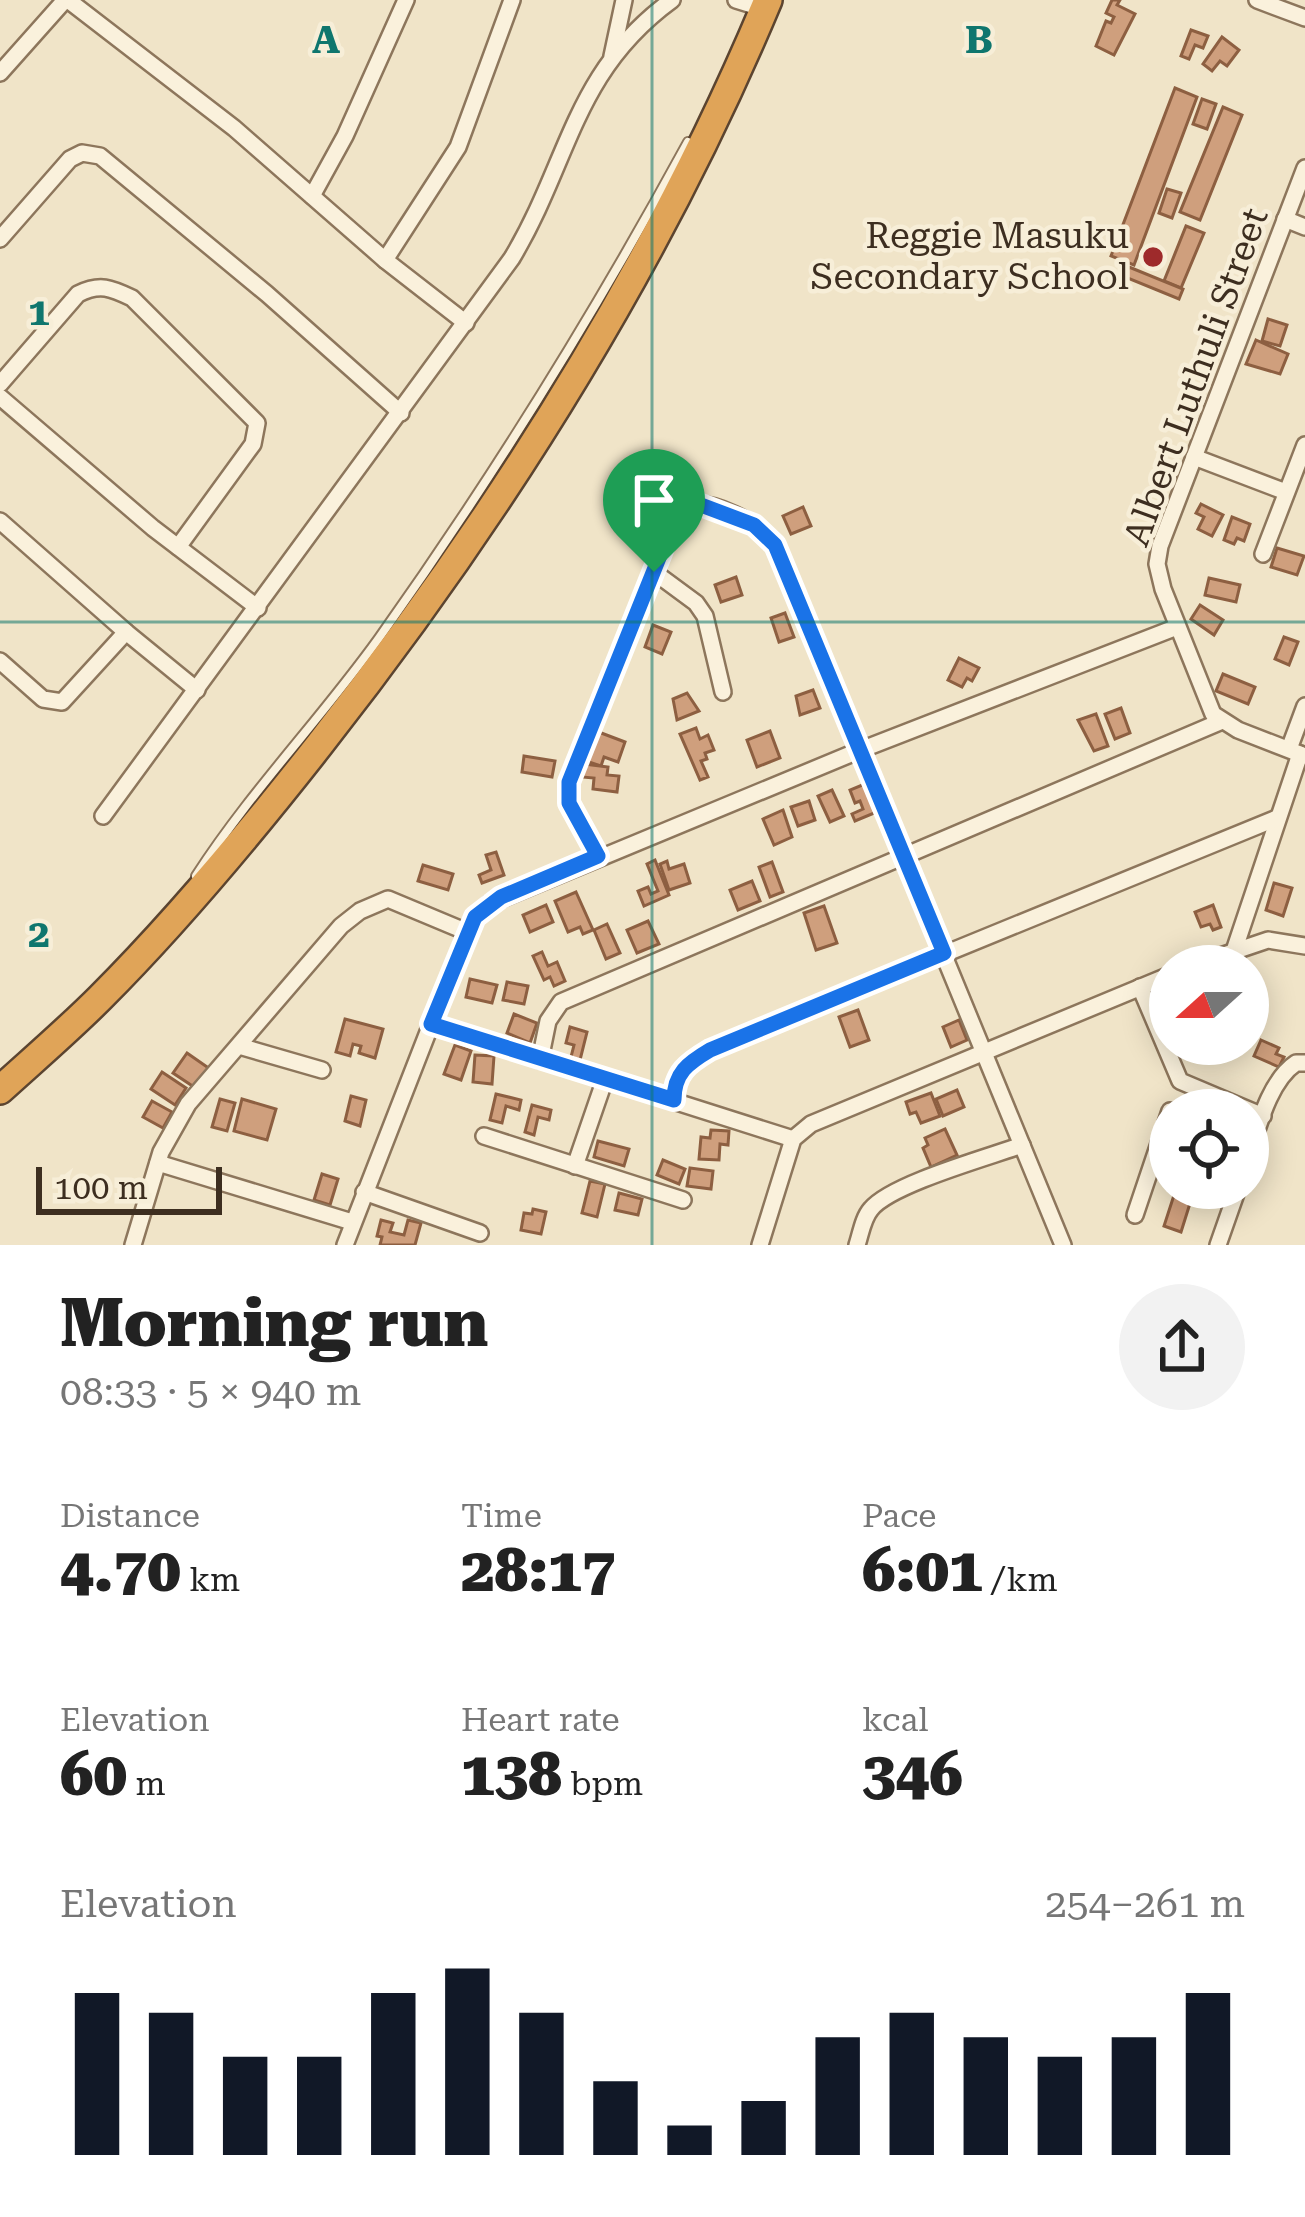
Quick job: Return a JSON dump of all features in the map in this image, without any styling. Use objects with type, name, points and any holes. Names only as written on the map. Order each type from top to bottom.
[{"type":"highway","points":[[0,1090],[100,998],[170,922],[258,823],[386,660],[484,521],[629,285],[766,4]]},
{"type":"street","points":[[0,73],[66,0],[234,128],[385,260],[466,323]]},
{"type":"street","points":[[312,196],[345,136],[406,0]]},
{"type":"street","points":[[385,260],[458,147],[512,0]]},
{"type":"street","points":[[612,57],[624,0]]},
{"type":"street","points":[[103,815],[466,323],[534,220],[582,103],[612,57],[633,32],[672,0]]},
{"type":"street","points":[[736,0],[766,4]]},
{"type":"street","points":[[1257,0],[1305,18]]},
{"type":"street","points":[[0,239],[70,159],[82,153],[100,156],[267,294],[400,413]]},
{"type":"street","name":"Albert Luthuli Street","points":[[1222,721],[1208,706],[1177,627],[1158,573],[1158,556],[1305,168]]},
{"type":"street","points":[[1285,219],[1305,227]]},
{"type":"street","points":[[0,384],[78,294],[108,286],[132,298],[257,424],[253,444],[178,547]]},
{"type":"street","points":[[0,397],[258,608]]},
{"type":"street","points":[[1262,554],[1305,445]]},
{"type":"street","points":[[1194,457],[1286,492]]},
{"type":"street","points":[[598,856],[569,803],[568,789],[679,510],[700,503],[754,525],[775,545],[1063,1245]]},
{"type":"street","points":[[0,521],[197,690]]},
{"type":"street","points":[[654,572],[696,603],[705,616],[723,692]]},
{"type":"street","points":[[345,1245],[467,932],[489,904],[858,751],[1177,627]]},
{"type":"street","points":[[0,661],[43,699],[62,702],[126,632]]},
{"type":"street","points":[[1236,945],[1298,753],[1305,706]]},
{"type":"street","points":[[540,1060],[548,1021],[561,1002],[1222,721],[1298,753]]},
{"type":"street","points":[[674,1100],[682,1070],[710,1050],[1277,818]]},
{"type":"street","points":[[133,1245],[158,1163],[188,1104],[341,926],[388,899],[467,932]]},
{"type":"street","points":[[1249,945],[1276,939],[1305,946]]},
{"type":"street","points":[[760,1245],[793,1139],[819,1119],[1149,983]]},
{"type":"street","points":[[1140,987],[1180,1081],[1177,1089]]},
{"type":"street","points":[[431,1024],[793,1139]]},
{"type":"street","points":[[238,1046],[322,1070]]},
{"type":"street","points":[[1269,1103],[1286,1070],[1305,1063]]},
{"type":"street","points":[[575,1166],[605,1079]]},
{"type":"street","points":[[1180,1081],[1199,1089]]},
{"type":"street","points":[[484,1136],[683,1200]]},
{"type":"street","points":[[857,1245],[870,1210],[881,1200],[1022,1145]]},
{"type":"street","points":[[158,1163],[352,1222]]},
{"type":"street","points":[[1135,1215],[1149,1173]]},
{"type":"street","points":[[364,1192],[480,1233]]},
{"type":"street","points":[[1218,1245],[1231,1209]]},
{"type":"lane","points":[[711,98],[750,38]]},
{"type":"lane","points":[[170,922],[207,860],[376,642],[449,538],[629,251],[692,136]]},
{"type":"building","points":[[1112,0],[1120,0],[1117,5],[1135,14],[1114,55],[1096,46],[1106,21],[1111,23],[1114,17],[1106,13]]},
{"type":"building","points":[[1191,30],[1208,36],[1203,48],[1195,45],[1189,59],[1181,56]]},
{"type":"building","points":[[1222,37],[1239,50],[1227,66],[1220,61],[1212,71],[1203,64]]},
{"type":"building","points":[[1175,88],[1197,97],[1134,265],[1111,256]]},
{"type":"building","points":[[1202,99],[1216,104],[1207,129],[1193,124]]},
{"type":"building","points":[[1223,107],[1242,115],[1200,220],[1180,212]]},
{"type":"building","points":[[1167,189],[1181,193],[1172,218],[1159,213]]},
{"type":"building","points":[[1186,226],[1204,233],[1181,288],[1164,281]]},
{"type":"building","points":[[1129,267],[1183,289],[1179,299],[1125,277]]},
{"type":"building","points":[[1268,319],[1287,325],[1280,346],[1262,341]]},
{"type":"building","points":[[1256,340],[1288,354],[1280,374],[1246,364]]},
{"type":"building","points":[[1201,504],[1223,515],[1212,536],[1198,529],[1204,517],[1196,513]]},
{"type":"building","points":[[803,507],[811,526],[791,534],[783,516]]},
{"type":"building","points":[[1232,517],[1250,524],[1244,541],[1237,538],[1234,544],[1224,540]]},
{"type":"building","points":[[1277,548],[1304,556],[1297,575],[1271,567]]},
{"type":"building","points":[[736,577],[742,595],[721,602],[715,585]]},
{"type":"building","points":[[1209,578],[1240,585],[1236,602],[1205,595]]},
{"type":"building","points":[[1200,605],[1223,620],[1214,635],[1191,619]]},
{"type":"building","points":[[785,613],[794,637],[779,642],[771,618]]},
{"type":"building","points":[[653,625],[671,632],[662,654],[645,647]]},
{"type":"building","points":[[1284,637],[1298,642],[1289,665],[1275,659]]},
{"type":"building","points":[[959,658],[979,668],[962,687],[948,680]]},
{"type":"building","points":[[1223,674],[1255,687],[1248,704],[1216,691]]},
{"type":"building","points":[[813,690],[820,708],[800,715],[796,696]]},
{"type":"building","points":[[687,693],[699,711],[677,720],[673,699]]},
{"type":"building","points":[[1121,708],[1130,733],[1115,739],[1105,714]]},
{"type":"building","points":[[1096,714],[1108,746],[1094,751],[1078,720]]},
{"type":"building","points":[[696,728],[700,739],[708,735],[714,750],[701,761],[708,777],[700,780],[680,734]]},
{"type":"building","points":[[596,731],[625,742],[618,762],[604,757],[601,766],[586,761]]},
{"type":"building","points":[[770,731],[780,758],[757,767],[747,740]]},
{"type":"building","points":[[524,756],[555,761],[552,777],[522,772]]},
{"type":"building","points":[[584,764],[608,767],[607,775],[619,776],[617,792],[593,789],[594,778],[582,777]]},
{"type":"building","points":[[872,781],[884,809],[855,821],[852,814],[863,809],[850,790]]},
{"type":"building","points":[[832,790],[844,816],[830,822],[818,796]]},
{"type":"building","points":[[809,801],[815,820],[798,826],[791,807]]},
{"type":"building","points":[[783,810],[792,837],[774,845],[763,819]]},
{"type":"building","points":[[496,852],[504,875],[482,883],[479,875],[491,870],[486,855]]},
{"type":"building","points":[[655,860],[669,895],[644,906],[638,891],[648,887],[651,894],[658,891],[647,864]]},
{"type":"building","points":[[667,861],[669,869],[684,864],[690,883],[669,890],[660,864]]},
{"type":"building","points":[[772,862],[783,892],[770,897],[759,867]]},
{"type":"building","points":[[423,865],[453,874],[448,890],[418,881]]},
{"type":"building","points":[[752,881],[760,901],[738,910],[730,890]]},
{"type":"building","points":[[1274,883],[1292,888],[1283,916],[1266,910]]},
{"type":"building","points":[[576,892],[593,930],[583,934],[580,927],[568,932],[555,901]]},
{"type":"building","points":[[546,905],[553,922],[530,932],[523,915]]},
{"type":"building","points":[[1213,905],[1221,927],[1201,927],[1195,912]]},
{"type":"building","points":[[824,906],[837,943],[816,950],[804,913]]},
{"type":"building","points":[[648,921],[659,944],[637,953],[627,930]]},
{"type":"building","points":[[607,924],[620,953],[606,959],[594,930]]},
{"type":"building","points":[[542,952],[548,966],[557,962],[565,981],[554,986],[550,977],[544,980],[533,956]]},
{"type":"building","points":[[470,979],[497,985],[492,1003],[466,997]]},
{"type":"building","points":[[507,982],[528,986],[524,1004],[503,1000]]},
{"type":"building","points":[[858,1010],[869,1040],[850,1047],[839,1017]]},
{"type":"building","points":[[514,1014],[537,1023],[530,1043],[507,1033]]},
{"type":"building","points":[[345,1019],[383,1029],[375,1058],[359,1053],[361,1046],[353,1044],[350,1056],[336,1052]]},
{"type":"building","points":[[959,1020],[967,1040],[951,1047],[943,1027]]},
{"type":"building","points":[[570,1027],[587,1032],[580,1060],[571,1057],[574,1045],[566,1043]]},
{"type":"building","points":[[1269,1044],[1284,1057],[1279,1067],[1269,1063]]},
{"type":"building","points":[[455,1045],[471,1051],[461,1080],[444,1074]]},
{"type":"building","points":[[187,1053],[210,1069],[194,1087],[173,1073]]},
{"type":"building","points":[[475,1055],[494,1056],[492,1084],[473,1082]]},
{"type":"building","points":[[162,1072],[186,1088],[175,1105],[151,1089]]},
{"type":"building","points":[[957,1090],[964,1107],[943,1116],[936,1099]]},
{"type":"building","points":[[931,1093],[940,1116],[921,1123],[916,1112],[910,1114],[906,1102]]},
{"type":"building","points":[[496,1094],[521,1100],[519,1110],[506,1106],[502,1123],[490,1120]]},
{"type":"building","points":[[351,1096],[366,1100],[360,1126],[345,1121]]},
{"type":"building","points":[[220,1099],[235,1103],[227,1131],[212,1127]]},
{"type":"building","points":[[242,1099],[276,1109],[267,1140],[234,1131]]},
{"type":"building","points":[[152,1101],[172,1112],[163,1128],[143,1117]]},
{"type":"building","points":[[532,1105],[551,1110],[549,1120],[538,1117],[534,1135],[525,1132]]},
{"type":"building","points":[[945,1129],[957,1155],[931,1167],[923,1148],[928,1145],[925,1138]]},
{"type":"building","points":[[711,1130],[729,1131],[728,1145],[720,1144],[719,1160],[699,1159],[701,1137],[710,1138]]},
{"type":"building","points":[[598,1141],[629,1149],[624,1166],[594,1157]]},
{"type":"building","points":[[663,1160],[685,1169],[679,1184],[657,1175]]},
{"type":"building","points":[[690,1168],[713,1171],[711,1189],[687,1186]]},
{"type":"building","points":[[322,1174],[338,1179],[330,1205],[314,1200]]},
{"type":"building","points":[[590,1181],[605,1184],[597,1217],[582,1213]]},
{"type":"building","points":[[619,1193],[642,1199],[638,1215],[615,1210]]},
{"type":"building","points":[[533,1209],[546,1212],[541,1234],[521,1230],[524,1213],[532,1214]]},
{"type":"building","points":[[1170,1209],[1188,1209],[1181,1232],[1164,1226]]},
{"type":"building","points":[[381,1220],[393,1223],[390,1232],[404,1235],[408,1220],[421,1223],[415,1245],[380,1245]]},
{"type":"place","name":"Reggie Masuku Secondary School","points":[[1153,257]]},
{"type":"route","points":[[693,502],[754,525],[770,538],[944,953],[710,1050],[682,1070],[674,1100],[431,1024],[475,917],[501,897],[598,856],[569,803],[569,782],[654,572],[679,510],[693,502]]}]
